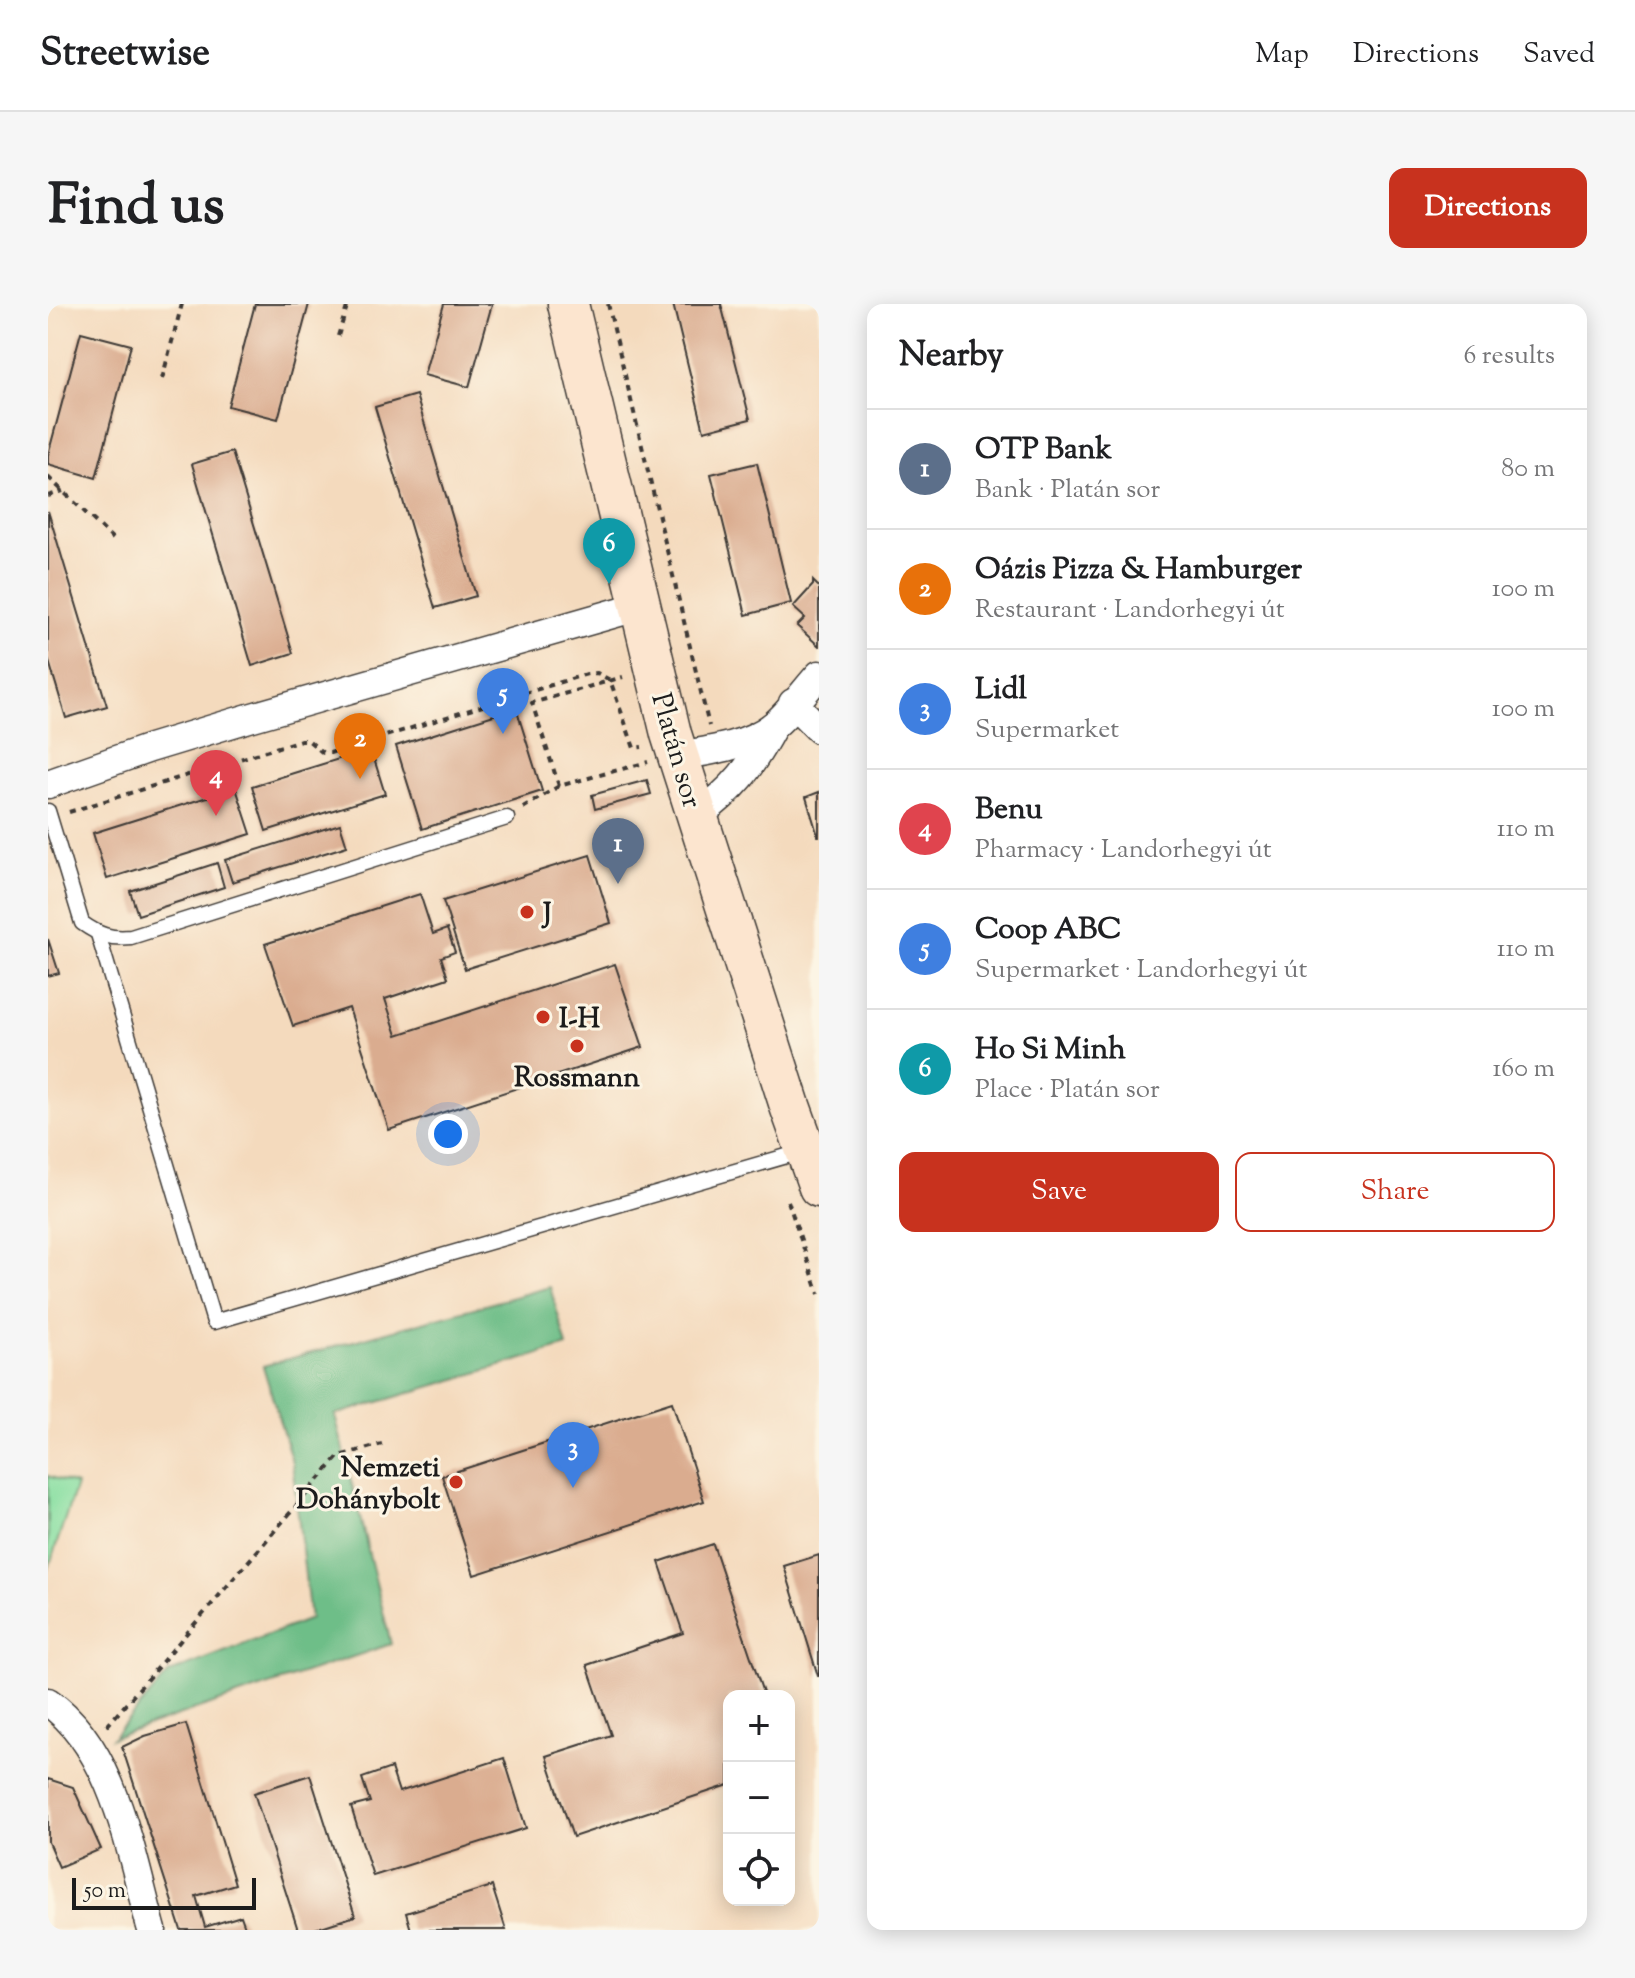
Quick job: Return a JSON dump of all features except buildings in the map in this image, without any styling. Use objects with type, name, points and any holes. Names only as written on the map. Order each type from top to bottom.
[{"type":"street","name":"Platán sor","points":[[568,304],[640,606],[696,817],[813,1168]]},
{"type":"street","points":[[48,784],[221,726],[640,606]]},
{"type":"street","points":[[696,817],[726,795],[751,766],[773,726],[819,675]]},
{"type":"street","points":[[793,703],[819,729]]},
{"type":"street","points":[[678,751],[747,739],[773,726]]},
{"type":"street","points":[[48,1702],[63,1712],[90,1746],[116,1804],[152,1930]]},
{"type":"lane","points":[[49,815],[82,923],[112,939],[131,937],[507,818]]},
{"type":"lane","points":[[98,934],[214,1322],[813,1168]]},
{"type":"path","points":[[162,379],[182,304]]},
{"type":"path","points":[[338,336],[348,304]]},
{"type":"path","points":[[608,304],[678,751]]},
{"type":"path","points":[[48,477],[113,539]]},
{"type":"path","points":[[48,496],[63,491]]},
{"type":"path","points":[[49,815],[301,740],[308,740],[323,753],[330,753],[587,674],[597,673],[610,680],[634,748],[678,751]]},
{"type":"path","points":[[559,786],[532,703],[625,676]]},
{"type":"path","points":[[507,818],[559,786],[678,751]]},
{"type":"path","points":[[90,1746],[339,1456],[382,1444]]},
{"type":"green space","points":[[550,1287],[567,1346],[335,1415],[391,1644],[112,1738],[169,1673],[310,1619],[292,1462],[263,1366]]},
{"type":"green space","points":[[48,1476],[76,1485],[48,1570]]},
{"type":"place","name":"Ho Si Minh","points":[[609,584]]},
{"type":"place","name":"Coop ABC","points":[[503,734]]},
{"type":"place","name":"Oázis Pizza & Hamburger","points":[[360,779]]},
{"type":"place","name":"Benu","points":[[216,816]]},
{"type":"place","name":"OTP Bank","points":[[618,884]]},
{"type":"place","name":"J","points":[[527,912]]},
{"type":"place","name":"I-H","points":[[543,1017]]},
{"type":"place","name":"Rossmann","points":[[577,1046]]},
{"type":"place","name":"Nemzeti Dohánybolt","points":[[456,1482]]},
{"type":"place","name":"Lidl","points":[[573,1488]]}]
